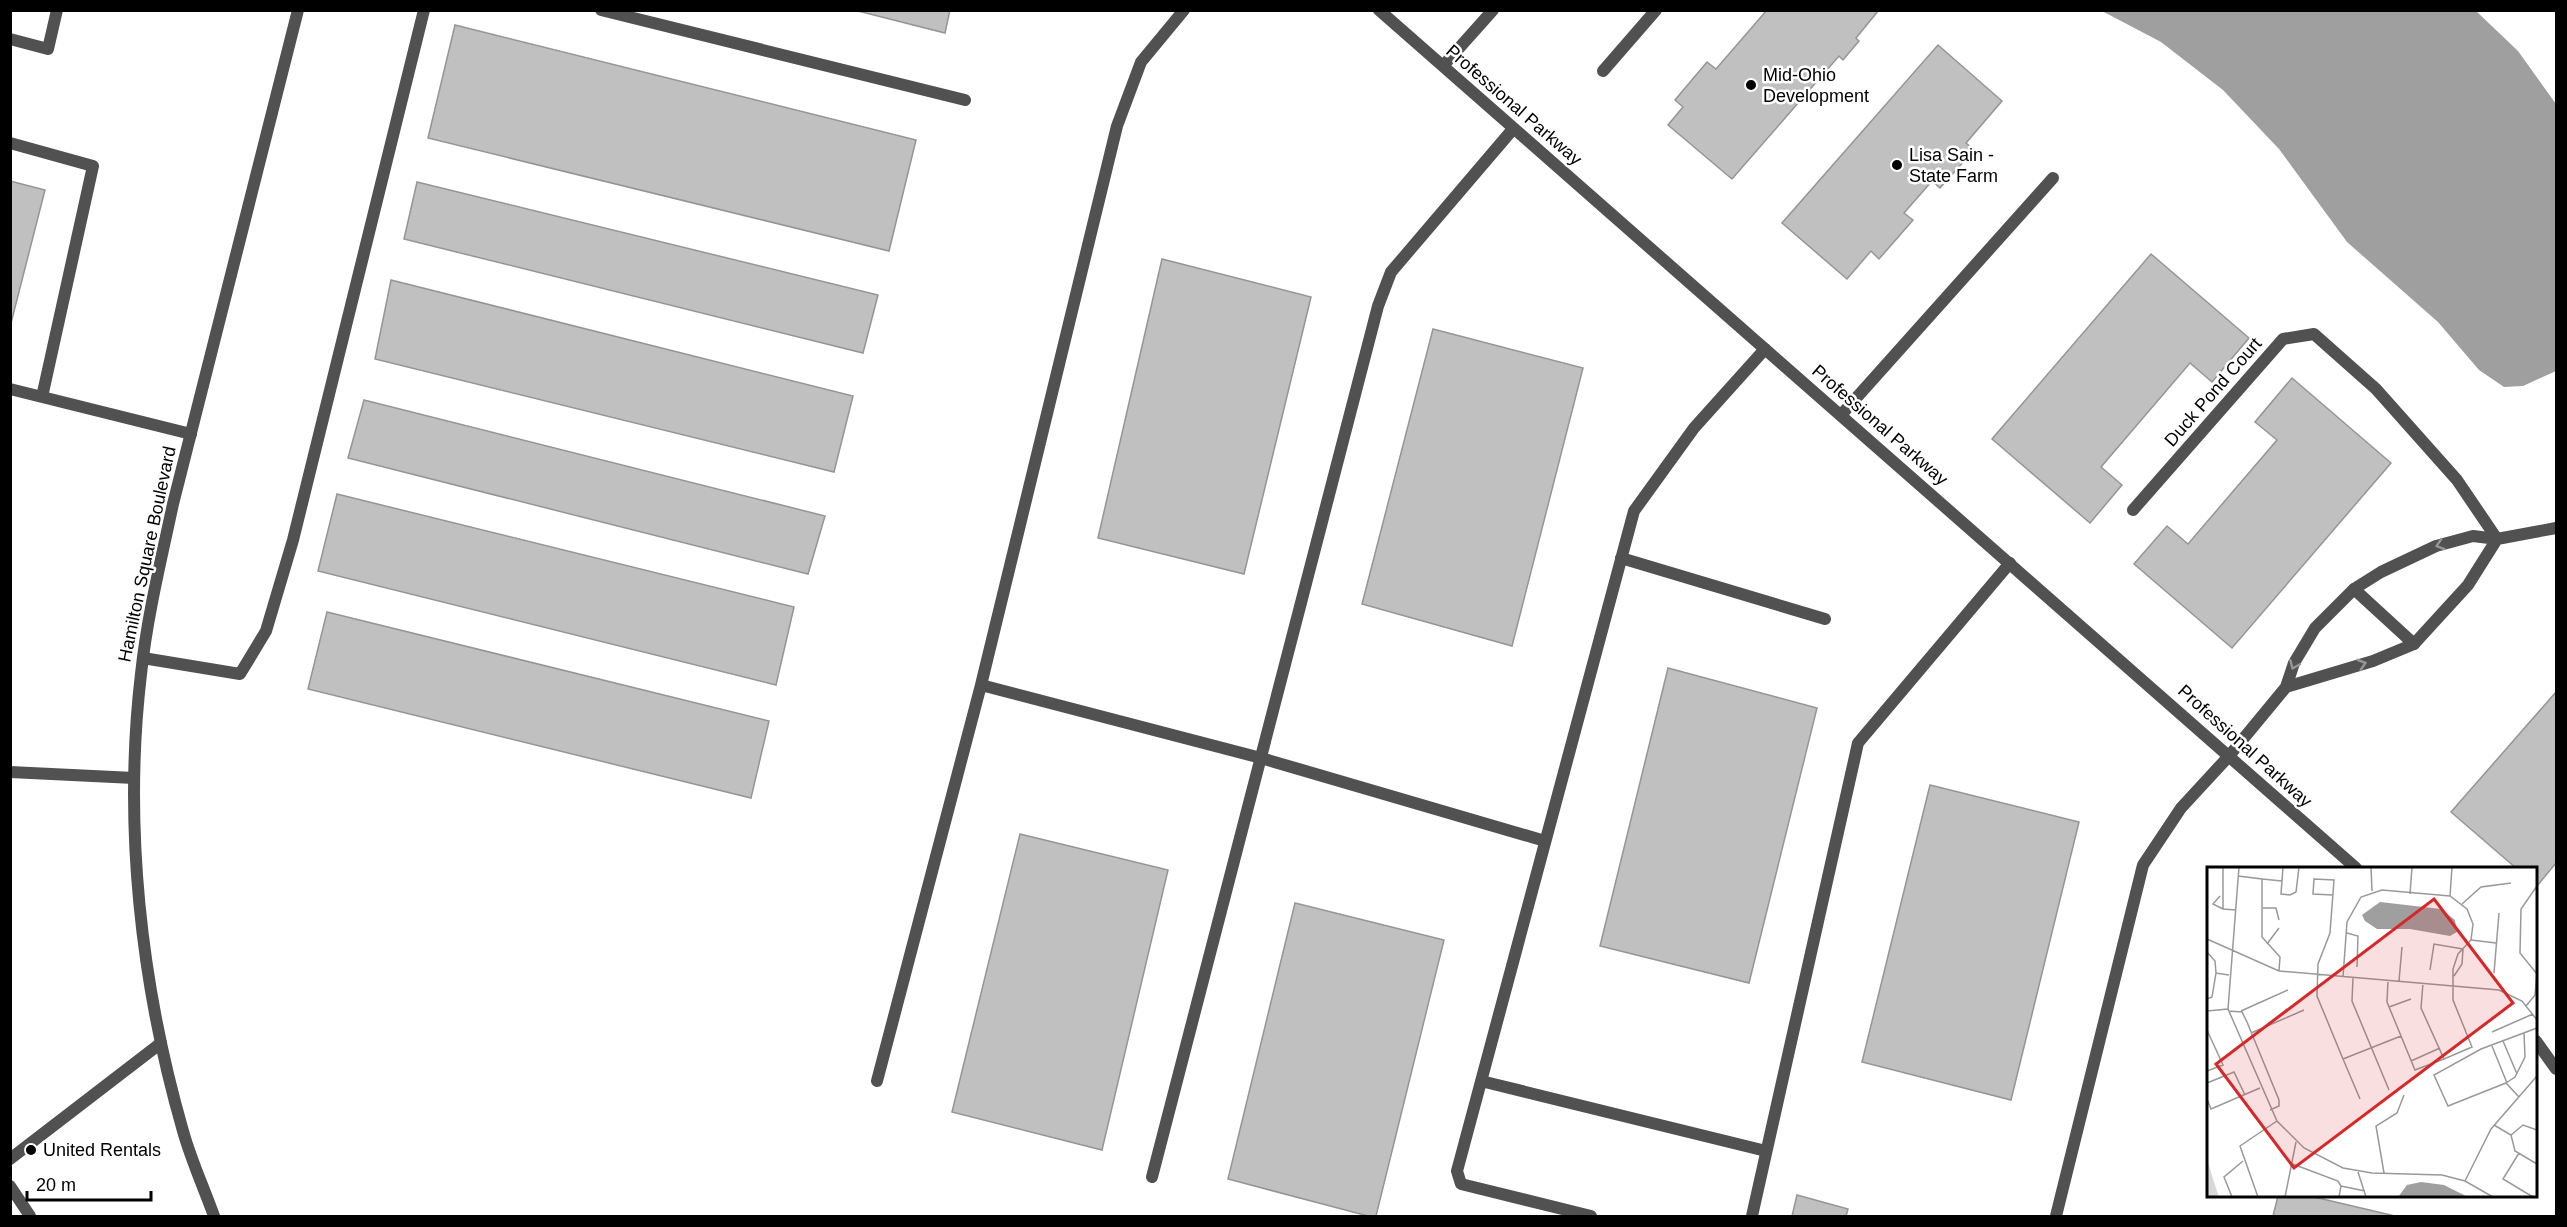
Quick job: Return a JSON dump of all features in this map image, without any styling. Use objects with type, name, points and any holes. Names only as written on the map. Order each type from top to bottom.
[{"type":"street","points":[[10,39],[48,49],[57,10]]},
{"type":"street","name":"Hamilton Square Boulevard","points":[[214,1216],[183,1133],[161,1043],[144,946],[134,778],[144,658],[157,576],[298,10]]},
{"type":"street","points":[[144,658],[240,674],[266,632],[293,540],[424,10]]},
{"type":"street","points":[[600,10],[965,100]]},
{"type":"street","points":[[877,1081],[981,685],[1117,126],[1141,62],[1184,10]]},
{"type":"street","name":"Professional Parkway","points":[[1379,10],[2355,867]]},
{"type":"street","points":[[1443,66],[1493,10]]},
{"type":"street","points":[[1603,70],[1656,10]]},
{"type":"street","points":[[1152,1177],[1378,306],[1391,272],[1513,129]]},
{"type":"street","points":[[10,143],[93,166],[42,397]]},
{"type":"street","points":[[1841,415],[2053,178]]},
{"type":"street","name":"Duck Pond Court","points":[[2133,510],[2283,339],[2314,334],[2376,389],[2457,480],[2497,539]]},
{"type":"street","points":[[1591,1216],[1461,1184],[1457,1171],[1634,511],[1694,428],[1765,349]]},
{"type":"street","points":[[10,389],[191,434]]},
{"type":"street","points":[[2056,1216],[2143,865],[2181,808],[2229,756],[2286,687],[2294,663],[2316,628],[2354,589],[2381,572],[2436,546],[2473,536],[2497,539],[2556,528]]},
{"type":"street","points":[[2286,687],[2373,661],[2414,644],[2468,585],[2497,539]]},
{"type":"street","points":[[1621,558],[1825,619]]},
{"type":"street","points":[[1752,1216],[1858,743],[2010,562]]},
{"type":"street","points":[[2354,589],[2414,644]]},
{"type":"street","points":[[981,685],[1261,758],[1545,841]]},
{"type":"street","points":[[10,772],[134,778]]},
{"type":"street","points":[[10,1159],[161,1043]]},
{"type":"street","points":[[2537,1044],[2556,1069]]},
{"type":"street","points":[[1481,1081],[1766,1151]]},
{"type":"street","points":[[10,1186],[30,1216]]},
{"type":"shaded area","points":[[2475,10],[2518,51],[2556,104],[2556,371],[2523,386],[2504,387],[2479,370],[2438,322],[2347,242],[2279,149],[2223,90],[2161,42],[2102,11]]},
{"type":"building","points":[[854,10],[950,10],[945,33]]},
{"type":"building","name":"Mid-Ohio Development","points":[[1767,10],[1879,10],[1856,38],[1859,41],[1843,60],[1839,56],[1732,179],[1668,125],[1683,107],[1675,100],[1707,62],[1716,69]]},
{"type":"building","points":[[455,25],[916,140],[889,251],[428,138]]},
{"type":"building","name":"Lisa Sain - State Farm","points":[[1938,45],[2002,101],[1966,143],[1974,150],[1940,188],[1932,181],[1904,213],[1913,220],[1879,259],[1871,251],[1847,279],[1782,223]]},
{"type":"building","points":[[10,181],[45,190],[10,327]]},
{"type":"building","points":[[417,182],[878,295],[863,353],[404,239]]},
{"type":"building","points":[[2151,254],[2249,338],[2212,382],[2190,363],[2101,467],[2122,485],[2090,523],[1992,439]]},
{"type":"building","points":[[1162,259],[1311,297],[1244,574],[1098,538]]},
{"type":"building","points":[[391,280],[853,396],[834,472],[375,359]]},
{"type":"building","points":[[1433,329],[1583,368],[1512,646],[1362,604]]},
{"type":"building","points":[[2292,378],[2391,463],[2232,648],[2134,564],[2167,526],[2188,544],[2277,440],[2255,422]]},
{"type":"building","points":[[364,400],[825,516],[808,574],[348,458]]},
{"type":"building","points":[[337,494],[794,607],[776,685],[318,571]]},
{"type":"building","points":[[327,612],[769,721],[751,798],[308,689]]},
{"type":"building","points":[[1668,668],[1817,708],[1749,983],[1600,946]]},
{"type":"building","points":[[2556,692],[2556,863],[2537,886],[2537,867],[2515,867],[2451,812]]},
{"type":"building","points":[[1930,785],[2079,822],[2011,1100],[1862,1062]]},
{"type":"building","points":[[1020,834],[1168,870],[1102,1150],[952,1112]]},
{"type":"building","points":[[1295,903],[1444,940],[1376,1216],[1368,1216],[1228,1179]]},
{"type":"building","points":[[1797,1195],[1848,1209],[1846,1216],[1792,1216]]},
{"type":"building","points":[[2278,1197],[2314,1197],[2395,1216],[2273,1216]]},
{"type":"place","name":"Mid-Ohio Development","points":[[1751,85]]},
{"type":"place","name":"Lisa Sain - State Farm","points":[[1897,165]]},
{"type":"place","name":"United Rentals","points":[[31,1150]]}]
